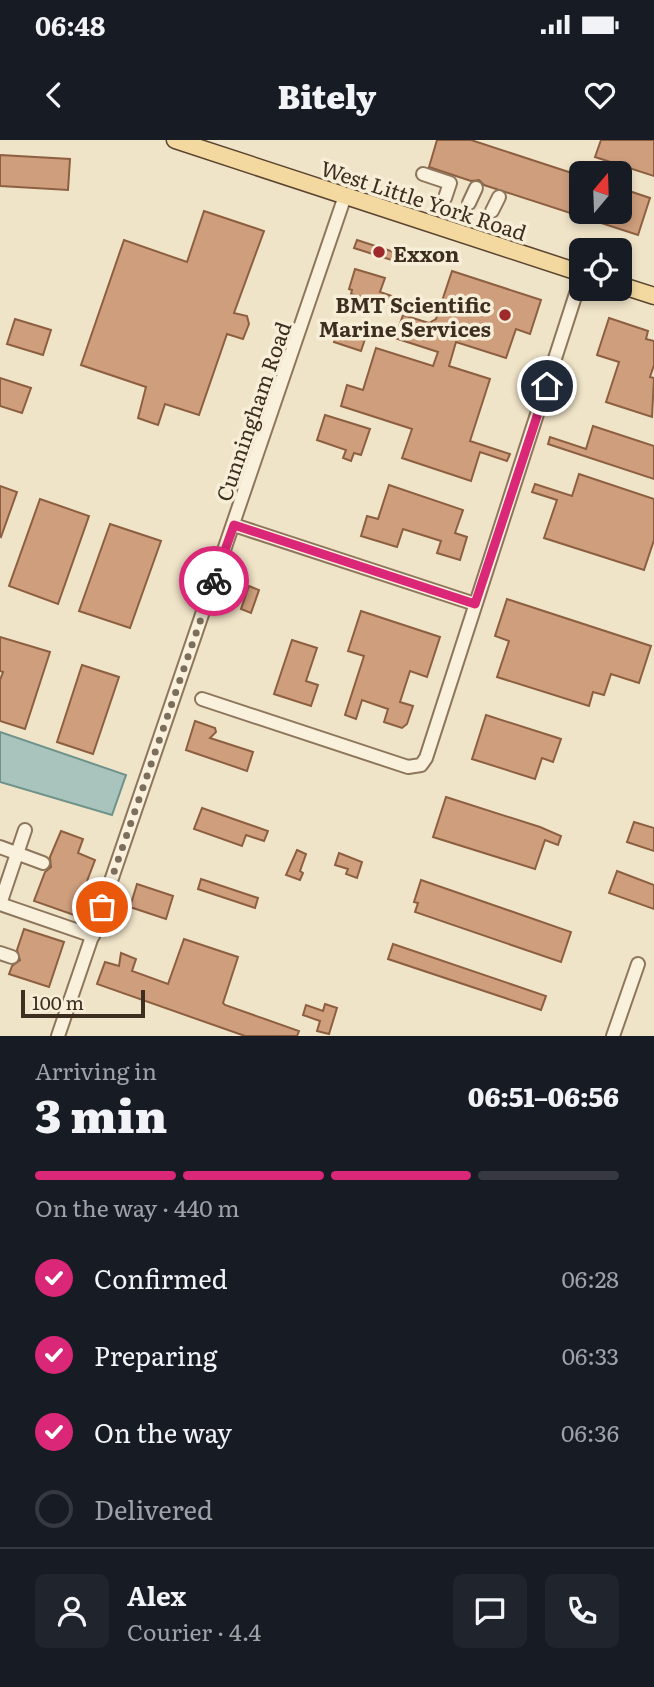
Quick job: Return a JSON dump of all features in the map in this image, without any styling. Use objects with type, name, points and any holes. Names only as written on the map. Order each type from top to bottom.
[{"type":"main road","name":"West Little York Road","points":[[175,140],[569,271]]},
{"type":"main road","points":[[632,289],[654,296]]},
{"type":"street","points":[[423,174],[450,183],[445,198]]},
{"type":"street","points":[[469,203],[476,188]]},
{"type":"street","name":"Cunningham Road","points":[[58,1036],[345,196]]},
{"type":"street","points":[[492,211],[499,197]]},
{"type":"street","points":[[202,699],[408,767],[416,767],[426,758],[573,301]]},
{"type":"street","points":[[234,525],[475,604]]},
{"type":"street","points":[[25,830],[0,904],[93,936]]},
{"type":"street","points":[[0,848],[43,863]]},
{"type":"street","points":[[613,1036],[638,964]]},
{"type":"water","points":[[0,732],[126,775],[112,815],[0,782]]},
{"type":"building","points":[[437,140],[471,140],[569,172],[569,213],[484,185],[479,180],[471,181],[429,167]]},
{"type":"building","points":[[601,140],[654,140],[654,176],[632,169],[632,161],[607,161],[595,157]]},
{"type":"building","points":[[0,155],[70,159],[68,190],[0,186]]},
{"type":"building","points":[[632,192],[650,198],[638,235],[604,224],[632,224]]},
{"type":"building","points":[[204,211],[264,231],[234,313],[247,316],[249,324],[243,339],[227,334],[199,415],[165,404],[158,425],[138,418],[146,387],[81,365],[124,240],[187,262]]},
{"type":"building","name":"Exxon","points":[[357,240],[403,255],[401,263],[354,248]]},
{"type":"building","points":[[355,269],[385,278],[380,292],[403,300],[401,308],[351,294],[352,290],[349,289]]},
{"type":"building","points":[[452,271],[541,300],[530,334],[516,329],[506,358],[456,342],[449,366],[490,379],[470,441],[510,454],[507,461],[480,452],[471,481],[402,458],[412,429],[341,406],[347,385],[363,390],[376,348],[433,366],[438,352],[395,338],[403,315],[429,323],[436,319]]},
{"type":"building","points":[[609,318],[648,331],[646,339],[654,341],[654,365],[650,377],[654,378],[652,417],[606,402],[619,362],[597,355]]},
{"type":"building","points":[[15,319],[51,330],[43,355],[7,344]]},
{"type":"building","points":[[338,330],[365,339],[361,351],[334,342]]},
{"type":"building","points":[[0,378],[31,388],[22,413],[0,406]]},
{"type":"building","points":[[325,415],[370,429],[361,455],[354,453],[351,461],[343,458],[346,450],[317,440]]},
{"type":"building","points":[[593,426],[654,446],[654,479],[548,444],[550,437],[586,449]]},
{"type":"building","points":[[579,474],[654,499],[654,540],[644,570],[544,538],[557,500],[532,492],[535,484],[572,496]]},
{"type":"building","points":[[389,485],[463,510],[455,533],[467,537],[460,560],[437,553],[441,541],[403,529],[397,547],[361,536],[367,516],[378,519]]},
{"type":"building","points":[[0,486],[17,492],[1,537],[0,536]]},
{"type":"building","points":[[40,499],[89,516],[58,604],[9,586]]},
{"type":"building","points":[[110,524],[161,541],[130,628],[79,611]]},
{"type":"building","points":[[249,586],[259,590],[251,613],[241,609]]},
{"type":"building","points":[[507,599],[651,646],[639,683],[611,674],[604,695],[593,692],[589,706],[497,677],[509,641],[495,636]]},
{"type":"building","points":[[361,611],[440,637],[427,677],[410,671],[400,702],[413,706],[407,724],[402,728],[384,722],[388,709],[362,700],[356,719],[345,715],[364,656],[348,651]]},
{"type":"building","points":[[0,637],[50,652],[25,729],[0,721],[0,680],[3,672],[0,671]]},
{"type":"building","points":[[292,640],[317,648],[306,681],[318,685],[311,706],[274,694]]},
{"type":"building","points":[[82,665],[119,677],[93,754],[57,742]]},
{"type":"building","points":[[486,715],[561,739],[553,762],[542,758],[535,779],[472,759]]},
{"type":"building","points":[[195,721],[215,728],[216,732],[210,738],[253,752],[247,771],[186,750]]},
{"type":"building","points":[[446,797],[561,836],[558,845],[545,840],[535,869],[433,837]]},
{"type":"building","points":[[202,808],[268,831],[264,841],[246,835],[242,846],[194,829]]},
{"type":"building","points":[[634,822],[654,828],[654,851],[627,842]]},
{"type":"building","points":[[61,831],[83,839],[78,853],[95,860],[74,915],[34,901],[45,872],[51,867],[50,857]]},
{"type":"building","points":[[297,850],[306,854],[300,880],[286,875]]},
{"type":"building","points":[[339,853],[362,862],[357,878],[346,874],[348,869],[335,865]]},
{"type":"building","points":[[617,871],[654,885],[654,909],[609,893]]},
{"type":"building","points":[[201,879],[258,898],[255,908],[198,889]]},
{"type":"building","points":[[421,880],[571,932],[561,962],[415,912],[418,903],[414,902]]},
{"type":"building","points":[[137,884],[173,896],[166,919],[130,907]]},
{"type":"building","points":[[24,929],[64,942],[49,987],[9,974],[12,966],[20,960],[17,950]]},
{"type":"building","points":[[184,939],[238,957],[223,1003],[225,1005],[299,1031],[297,1036],[245,1036],[97,984],[105,962],[119,966],[121,953],[136,959],[132,971],[168,984]]},
{"type":"building","points":[[393,944],[546,996],[541,1010],[388,959]]},
{"type":"building","points":[[325,1004],[337,1008],[329,1034],[317,1031],[320,1021],[303,1015],[306,1005],[323,1011]]},
{"type":"way so far","points":[[102,907],[214,581]]},
{"type":"place","name":"Exxon","points":[[379,252]]},
{"type":"place","name":"BMT Scientific Marine Services","points":[[505,315]]},
{"type":"route","points":[[214,581],[234,525],[475,604],[547,386]]}]
